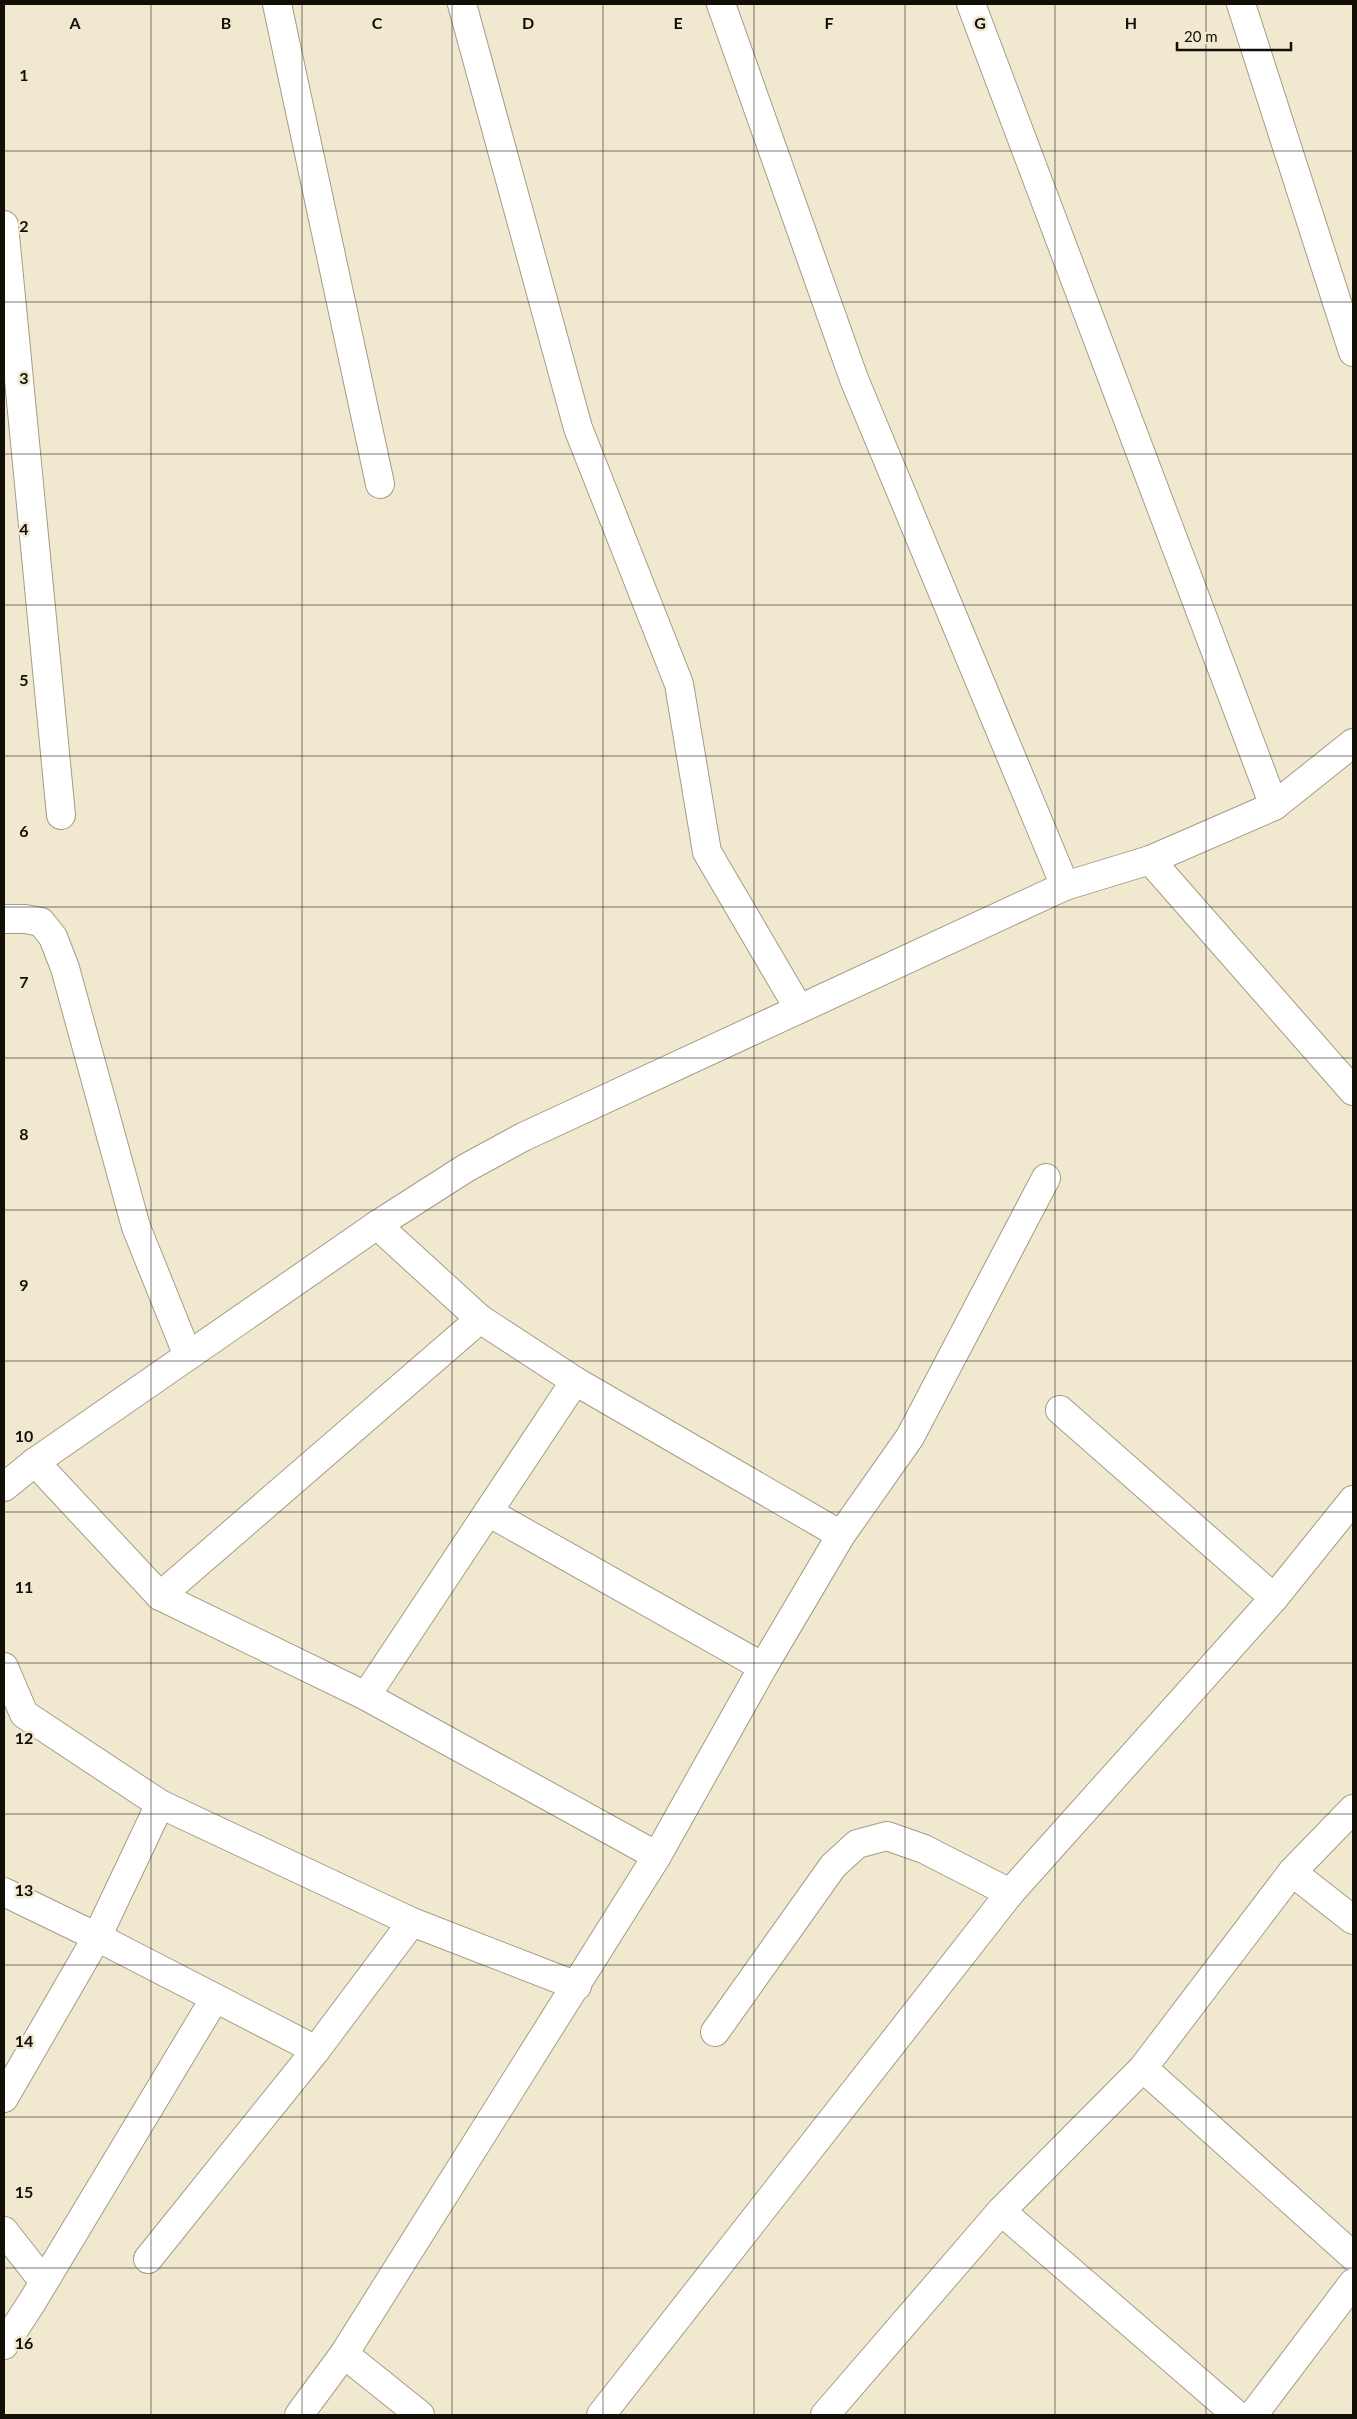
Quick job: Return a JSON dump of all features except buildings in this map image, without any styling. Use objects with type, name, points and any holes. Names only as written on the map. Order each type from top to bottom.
[{"type":"street","points":[[277,4],[380,484]]},
{"type":"street","points":[[462,4],[578,428],[679,684],[707,852],[800,1009]]},
{"type":"street","points":[[722,4],[854,380],[1065,886]]},
{"type":"street","points":[[971,4],[1274,806]]},
{"type":"street","points":[[1241,4],[1353,352]]},
{"type":"street","points":[[4,225],[60,815]]},
{"type":"street","points":[[4,1487],[35,1462],[377,1225],[466,1168],[522,1137],[1065,886],[1150,860],[1274,806],[1353,743]]},
{"type":"street","points":[[1150,860],[1353,1092]]},
{"type":"street","points":[[4,919],[25,919],[41,922],[53,937],[65,968],[136,1227],[188,1356]]},
{"type":"street","points":[[299,2415],[344,2354],[657,1856],[763,1667],[841,1535],[910,1437],[1046,1178]]},
{"type":"street","points":[[377,1225],[480,1319],[575,1381],[841,1535]]},
{"type":"street","points":[[160,1596],[480,1319]]},
{"type":"street","points":[[366,1696],[575,1381]]},
{"type":"street","points":[[1060,1410],[1274,1598]]},
{"type":"street","points":[[35,1462],[160,1596],[366,1696],[657,1856]]},
{"type":"street","points":[[601,2415],[1010,1893],[1274,1598],[1353,1500]]},
{"type":"street","points":[[488,1512],[763,1667]]},
{"type":"street","points":[[4,1667],[24,1714],[160,1804],[412,1922],[577,1986]]},
{"type":"street","points":[[4,2098],[97,1937],[160,1804]]},
{"type":"street","points":[[825,2415],[1001,2211],[1143,2068],[1292,1872],[1353,1809]]},
{"type":"street","points":[[715,2032],[833,1866],[857,1844],[887,1836],[924,1849],[1010,1893]]},
{"type":"street","points":[[1292,1872],[1353,1920]]},
{"type":"street","points":[[4,1892],[97,1937],[316,2050]]},
{"type":"street","points":[[148,2259],[316,2050],[412,1922]]},
{"type":"street","points":[[4,2345],[215,1998]]},
{"type":"street","points":[[1143,2068],[1353,2256]]},
{"type":"street","points":[[1001,2211],[1237,2415]]},
{"type":"street","points":[[4,2232],[44,2282]]},
{"type":"street","points":[[1253,2415],[1353,2283]]},
{"type":"street","points":[[344,2354],[420,2415]]}]
